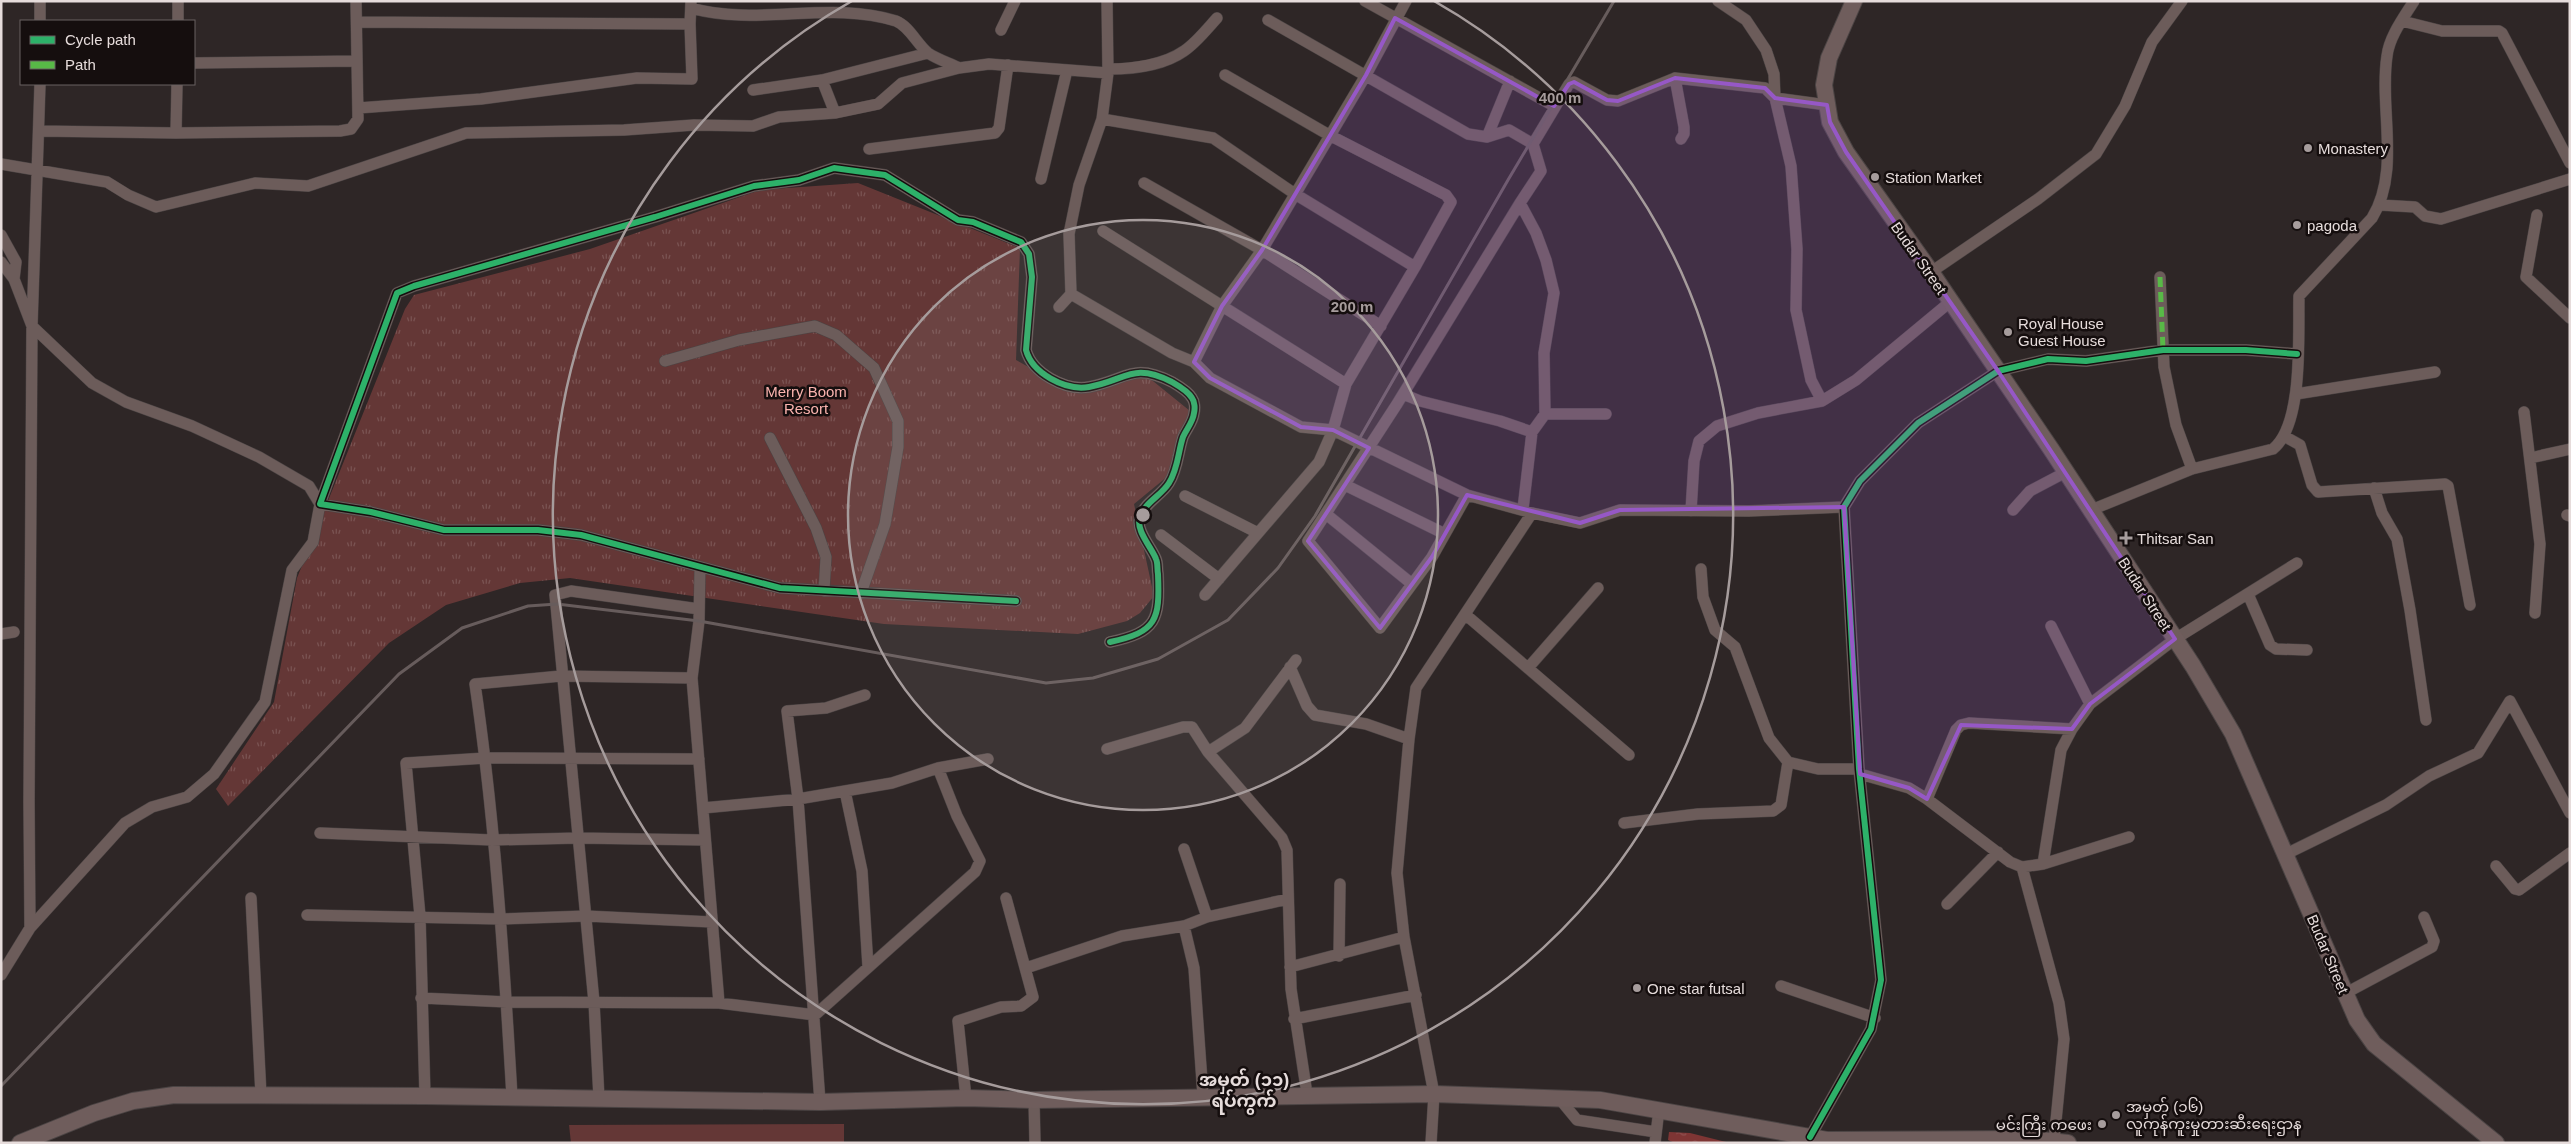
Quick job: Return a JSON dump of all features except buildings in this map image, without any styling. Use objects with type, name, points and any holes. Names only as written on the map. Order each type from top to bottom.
[{"type":"main road","name":"Budar Street","points":[[1854,1],[1829,58],[1824,85],[1830,122],[1846,152],[1931,272],[2066,472],[2175,639],[2233,734],[2286,854],[2344,994],[2357,1020],[2374,1044],[2496,1143]]},
{"type":"main road","points":[[20,1143],[94,1113],[134,1101],[174,1095],[424,1096],[820,1102],[966,1098],[1034,1100],[1306,1094],[1434,1094],[1600,1100],[1828,1141],[2022,1139],[2061,1142]]},
{"type":"street","points":[[40,1],[40,20]]},
{"type":"street","points":[[178,1],[178,20]]},
{"type":"street","points":[[39,131],[176,133],[340,131],[352,129],[358,119],[356,1]]},
{"type":"street","points":[[1000,30],[1014,1]]},
{"type":"street","points":[[1059,307],[1072,294],[1069,234],[1079,185],[1102,119],[1109,71],[1108,1]]},
{"type":"street","points":[[1365,1],[1554,106]]},
{"type":"street","points":[[1194,362],[1222,306],[1262,250],[1329,134],[1366,75],[1395,18],[1406,1]]},
{"type":"street","points":[[1718,1],[1746,20],[1766,50],[1774,74],[1775,98],[1791,166],[1797,249],[1796,310],[1811,380],[1822,401]]},
{"type":"street","points":[[1931,272],[2038,199],[2096,154],[2125,106],[2152,42],[2182,1]]},
{"type":"street","points":[[2091,510],[2192,469],[2273,449],[2284,436],[2292,418],[2296,394],[2299,296],[2372,218],[2380,205],[2387,158],[2387,57],[2402,21],[2414,1]]},
{"type":"street","points":[[358,108],[481,99],[637,78],[692,79],[691,4],[713,14],[746,16],[830,7],[898,22],[928,53],[959,68]]},
{"type":"street","points":[[1,164],[107,182],[128,195],[156,206],[255,183],[308,186],[466,133],[624,130],[694,125],[753,126],[779,117],[835,113],[878,104],[902,83],[959,68],[989,64],[1067,70],[1109,71],[1129,69],[1171,58],[1185,51],[1218,18]]},
{"type":"street","points":[[1268,20],[1468,134],[1488,137],[1509,130],[1533,144],[1541,171],[1370,448],[1308,540],[1380,628],[1445,534],[1467,495]]},
{"type":"street","points":[[2402,21],[2442,31],[2499,31],[2502,33],[2570,163]]},
{"type":"street","points":[[357,22],[690,24]]},
{"type":"street","points":[[753,90],[822,80],[928,53]]},
{"type":"street","points":[[195,63],[357,61]]},
{"type":"street","points":[[869,149],[995,133],[999,128],[1008,65]]},
{"type":"street","points":[[1041,179],[1067,70]]},
{"type":"street","points":[[1205,595],[1319,462],[1333,430],[1346,384],[1451,202],[1446,195],[1329,134],[1225,75]]},
{"type":"street","points":[[1675,78],[1684,128],[1684,134],[1681,139]]},
{"type":"street","points":[[1533,144],[1554,106],[1569,84],[1574,82],[1607,100],[1618,101],[1675,78],[1765,88],[1775,98],[1827,105]]},
{"type":"street","points":[[822,80],[835,113]]},
{"type":"street","points":[[1488,137],[1510,81]]},
{"type":"street","points":[[30,928],[32,326],[40,85]]},
{"type":"street","points":[[176,133],[177,85]]},
{"type":"street","points":[[1102,119],[1213,138],[1295,194],[1415,267]]},
{"type":"street","points":[[1,975],[30,928],[125,823],[152,807],[187,797],[214,774],[265,702],[292,570],[313,542],[320,504],[397,293],[414,286],[655,217],[754,186],[799,180],[834,168],[885,175],[958,220],[973,222],[1021,242],[1029,254],[1032,277],[1026,350],[1029,360],[1041,374],[1075,386],[1088,387],[1128,374],[1148,372],[1181,387],[1193,399],[1195,411],[1192,422],[1184,435],[1174,475],[1167,486],[1149,502],[1139,518],[1139,525],[1157,560],[1158,605],[1154,621],[1137,634],[1110,642]]},
{"type":"street","points":[[2380,205],[2415,207],[2425,216],[2440,219],[2570,179]]},
{"type":"street","points":[[1144,183],[1262,250],[1381,326]]},
{"type":"street","points":[[1431,1143],[1434,1094],[1404,937],[1398,873],[1409,739],[1416,688],[1466,615],[1527,511],[1532,432],[1545,414],[1544,353],[1554,293],[1546,260],[1536,233],[1520,203]]},
{"type":"street","points":[[2537,215],[2526,277],[2570,318]]},
{"type":"street","points":[[1103,231],[1346,384]]},
{"type":"street","points":[[1,235],[16,262],[14,279]]},
{"type":"street","points":[[1,262],[14,279],[32,326],[92,383],[126,402],[192,426],[259,457],[309,486],[320,504],[371,512],[444,530],[538,530],[581,535],[780,588],[1016,601]]},
{"type":"street","points":[[2160,277],[2164,367],[2176,425],[2192,469]]},
{"type":"street","points":[[1072,294],[1172,353],[1194,362],[1210,378],[1301,427],[1333,430],[1467,495],[1580,523],[1620,510],[1749,511],[1844,507]]},
{"type":"street","points":[[1691,510],[1694,461],[1699,441],[1717,426],[1758,413],[1822,401],[1856,380],[1950,302]]},
{"type":"street","points":[[665,361],[739,340],[815,326],[836,335],[874,368],[898,421],[898,447],[886,524],[862,592]]},
{"type":"street","points":[[1810,1137],[1871,1029],[1882,980],[1860,771],[1844,507],[1860,481],[1918,423],[1998,371],[2048,359],[2086,361],[2163,350],[2246,350],[2297,354]]},
{"type":"street","points":[[2296,394],[2435,372]]},
{"type":"street","points":[[1404,394],[1420,401],[1500,421],[1532,432]]},
{"type":"street","points":[[2524,412],[2540,544],[2536,613]]},
{"type":"street","points":[[1545,414],[1606,414]]},
{"type":"street","points":[[2284,436],[2300,445],[2315,490],[2318,492],[2445,484],[2448,486],[2470,605]]},
{"type":"street","points":[[770,438],[816,528],[826,557],[824,591]]},
{"type":"street","points":[[2530,458],[2570,449]]},
{"type":"street","points":[[2013,510],[2030,491],[2066,472]]},
{"type":"street","points":[[1345,485],[1445,534]]},
{"type":"street","points":[[2374,488],[2382,513],[2396,539],[2410,610],[2426,720]]},
{"type":"street","points":[[1185,496],[1258,533]]},
{"type":"street","points":[[1326,514],[1412,584]]},
{"type":"street","points":[[1161,535],[1219,579]]},
{"type":"street","points":[[2043,864],[2061,750],[2072,729],[2090,704],[2175,639],[2298,563]]},
{"type":"street","points":[[700,568],[699,608],[692,678],[719,1003]]},
{"type":"street","points":[[1701,569],[1703,597],[1715,630],[1736,648],[1769,738],[1788,762],[1818,769],[1860,771],[1909,788],[1928,799],[1998,852],[2022,867],[2043,864],[2129,837]]},
{"type":"street","points":[[1528,668],[1598,588]]},
{"type":"street","points":[[599,1098],[594,1002],[561,676],[555,595],[571,591],[699,608]]},
{"type":"street","points":[[2248,594],[2270,645],[2276,649],[2306,650]]},
{"type":"street","points":[[1466,615],[1629,755]]},
{"type":"street","points":[[2051,626],[2090,704]]},
{"type":"street","points":[[1,634],[14,632]]},
{"type":"street","points":[[1208,752],[1245,728],[1293,664],[1307,706],[1315,716],[1366,724],[1409,739]]},
{"type":"street","points":[[512,1098],[501,919],[492,840],[486,758],[475,684],[561,676],[692,678]]},
{"type":"street","points":[[820,1102],[798,799],[788,711],[826,708],[865,695]]},
{"type":"street","points":[[2286,854],[2386,805],[2429,776],[2478,753],[2510,701],[2570,814]]},
{"type":"street","points":[[1928,799],[1956,730],[1961,725],[1969,723],[2072,729]]},
{"type":"street","points":[[1107,749],[1183,726],[1192,727],[1208,752],[1282,838],[1288,850],[1290,967],[1294,1019],[1306,1094]]},
{"type":"street","points":[[424,1096],[420,916],[406,763],[486,758],[699,759]]},
{"type":"street","points":[[703,808],[798,799],[892,783],[938,768],[988,759]]},
{"type":"street","points":[[1624,823],[1698,814],[1773,811],[1781,806],[1788,762]]},
{"type":"street","points":[[421,998],[507,1002],[719,1003],[814,1015],[975,872],[979,865],[980,860],[957,816],[938,768]]},
{"type":"street","points":[[845,791],[862,871],[868,967]]},
{"type":"street","points":[[320,833],[492,840],[578,838],[705,840]]},
{"type":"street","points":[[1184,849],[1207,917]]},
{"type":"street","points":[[1947,904],[1998,852]]},
{"type":"street","points":[[2496,866],[2515,890],[2519,890],[2570,853]]},
{"type":"street","points":[[2022,867],[2060,1003],[2064,1039],[2061,1142]]},
{"type":"street","points":[[1339,956],[1340,884]]},
{"type":"street","points":[[252,898],[261,1095]]},
{"type":"street","points":[[966,1098],[958,1021],[1001,1007],[1021,1006],[1033,997],[1006,898]]},
{"type":"street","points":[[1026,968],[1122,936],[1184,926],[1207,917],[1288,898]]},
{"type":"street","points":[[306,915],[501,919],[586,916],[712,922]]},
{"type":"street","points":[[2344,994],[2432,947],[2434,941],[2424,917]]},
{"type":"street","points":[[1184,926],[1194,968],[1203,1096]]},
{"type":"street","points":[[1290,967],[1339,956],[1404,937]]},
{"type":"street","points":[[1781,986],[1875,1018]]},
{"type":"street","points":[[1294,1019],[1416,996]]},
{"type":"street","points":[[1558,1097],[1577,1120],[1655,1137],[1658,1110]]},
{"type":"street","points":[[1034,1100],[1035,1143]]},
{"type":"highlighted area","points":[[1395,18],[1554,106],[1569,84],[1574,82],[1607,100],[1618,101],[1675,78],[1765,88],[1775,98],[1827,105],[1830,122],[1846,152],[1998,371],[2175,639],[2090,704],[2072,729],[1961,725],[1927,799],[1909,788],[1860,774],[1844,507],[1620,510],[1580,523],[1467,495],[1432,557],[1380,628],[1308,541],[1369,448],[1333,430],[1301,427],[1210,378],[1194,362],[1222,306],[1262,250],[1366,75]]},
{"type":"green space","name":"Merry Boom Resort","points":[[858,183],[1020,248],[1016,360],[1059,384],[1148,377],[1190,411],[1168,476],[1134,504],[1154,596],[1140,613],[1127,621],[1078,634],[884,624],[570,578],[520,583],[446,605],[389,643],[228,806],[216,789],[274,702],[297,578],[405,309],[414,295],[590,249],[760,190]]},
{"type":"green space","points":[[844,1124],[844,1143],[571,1143],[569,1125]]},
{"type":"water","points":[[1669,1132],[1690,1133],[1730,1143],[1675,1143],[1668,1140]]},
{"type":"railway","points":[[1,1086],[399,674],[462,628],[528,606],[557,604],[699,621],[1046,683],[1093,678],[1158,659],[1228,620],[1278,568],[1315,516],[1508,180],[1614,1]]},
{"type":"marked path","points":[[2160,277],[2163,350]]},
{"type":"cycle path","points":[[1016,601],[780,588],[581,535],[538,530],[444,530],[371,512],[320,504],[397,293],[414,286],[655,217],[754,186],[799,180],[834,168],[885,175],[958,220],[973,222],[1021,242],[1029,254],[1032,277],[1026,350],[1029,358],[1042,373],[1060,383],[1080,388],[1102,384],[1130,374],[1148,373],[1175,384],[1186,391],[1193,400],[1195,408],[1193,416],[1183,437],[1172,478],[1166,488],[1142,512],[1139,522],[1142,533],[1157,562],[1158,603],[1156,613],[1152,622],[1138,634],[1110,642]]},
{"type":"cycle path","points":[[1810,1137],[1871,1029],[1881,980],[1859,769],[1844,507],[1860,481],[1918,423],[1998,371],[2048,359],[2086,361],[2163,350],[2246,350],[2297,354]]},
{"type":"place","name":"Monastery","points":[[2308,148]]},
{"type":"place","name":"Station Market","points":[[1875,177]]},
{"type":"place","name":"pagoda","points":[[2297,225]]},
{"type":"place","name":"Royal House Guest House","points":[[2008,332]]},
{"type":"place","name":"Thitsar San","points":[[2126,538]]},
{"type":"place","name":"One star futsal","points":[[1637,988]]},
{"type":"place","name":"အမှတ် (၁၆) လူကုန်ကူးမှုတားဆီးရေးဌာန","points":[[2116,1115]]},
{"type":"place","name":"မင်းကြီး ကဖေး","points":[[2102,1124]]},
{"type":"district","name":"အမှတ် (၁၁) ရပ်ကွက်","points":[[1244,1090]]}]
